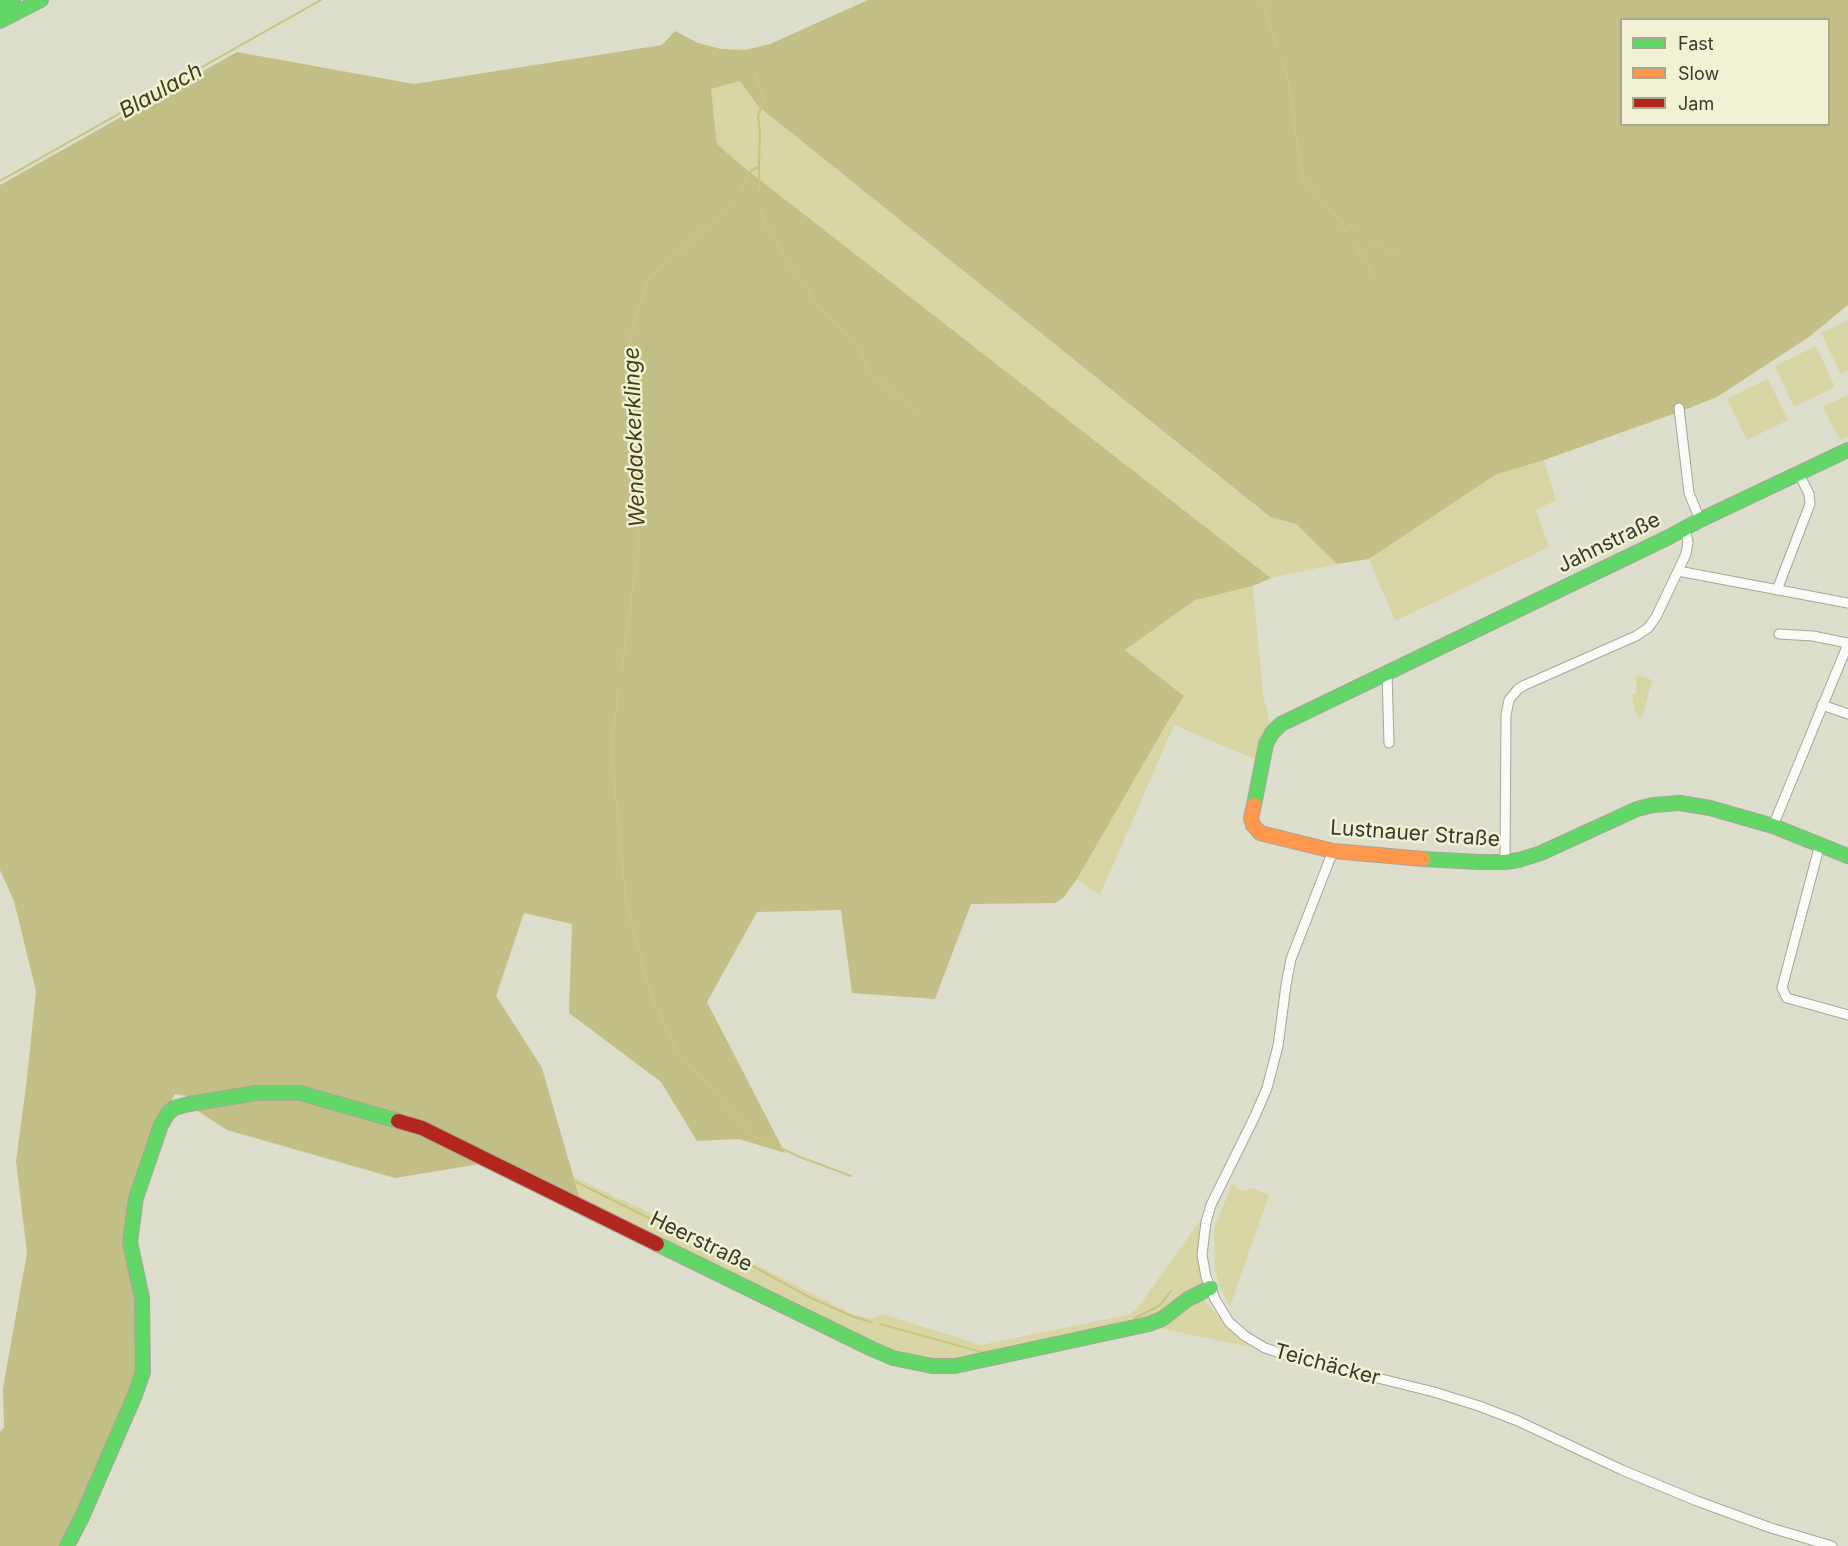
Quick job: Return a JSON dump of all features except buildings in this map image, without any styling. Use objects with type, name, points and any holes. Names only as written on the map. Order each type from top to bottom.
[{"type":"main road","points":[[0,6],[12,0]]},
{"type":"main road","points":[[0,21],[41,0]]},
{"type":"main road","name":"Jahnstraße","points":[[1253,825],[1251,818],[1266,744],[1281,724],[1848,450]]},
{"type":"main road","name":"Lustnauer Straße","points":[[1253,825],[1260,833],[1269,836],[1333,851],[1389,857],[1505,862],[1541,853],[1631,812],[1649,806],[1680,803],[1698,805],[1773,826],[1848,856]]},
{"type":"main road","name":"Heerstraße","points":[[67,1546],[82,1517],[143,1372],[142,1298],[130,1242],[136,1198],[161,1125],[174,1108],[189,1104],[256,1093],[300,1093],[422,1128],[865,1346],[911,1363],[956,1366],[1149,1324],[1162,1319],[1188,1299],[1210,1288]]},
{"type":"street","points":[[1679,408],[1689,493],[1700,520]]},
{"type":"street","points":[[1777,590],[1810,504],[1809,494],[1799,474]]},
{"type":"street","points":[[1505,862],[1506,714],[1513,694],[1525,685],[1642,633],[1656,618],[1688,548],[1685,530]]},
{"type":"street","points":[[1678,571],[1848,603]]},
{"type":"street","points":[[1773,826],[1848,643],[1813,636],[1779,634]]},
{"type":"street","points":[[1387,673],[1389,743]]},
{"type":"street","points":[[1822,705],[1848,714]]},
{"type":"street","points":[[1820,844],[1782,988],[1787,998],[1848,1015]]},
{"type":"street","name":"Teichäcker","points":[[1333,851],[1291,960],[1278,1046],[1266,1088],[1208,1214],[1203,1234],[1202,1255],[1206,1277],[1229,1322],[1245,1336],[1265,1348],[1443,1394],[1479,1406],[1518,1421],[1622,1470],[1687,1497],[1771,1528],[1833,1546]]},
{"type":"green space","points":[[740,81],[758,106],[1269,517],[1296,524],[1337,564],[1271,578],[742,166],[717,144],[710,89]]},
{"type":"green space","points":[[1848,320],[1848,371],[1841,374],[1821,333]]},
{"type":"green space","points":[[1816,346],[1835,387],[1794,407],[1775,366]]},
{"type":"green space","points":[[1768,379],[1788,420],[1747,440],[1727,399]]},
{"type":"green space","points":[[1848,395],[1848,436],[1840,440],[1823,407]]},
{"type":"green space","points":[[1544,460],[1556,500],[1536,510],[1549,547],[1395,621],[1369,559],[1495,475]]},
{"type":"green space","points":[[1253,586],[1263,695],[1272,733],[1262,762],[1174,725],[1100,895],[1077,879],[1184,696],[1125,650],[1195,600]]},
{"type":"green space","points":[[1636,676],[1652,680],[1643,715],[1640,717],[1635,711],[1632,695],[1637,693]]},
{"type":"green space","points":[[574,1177],[731,1252],[852,1314],[872,1319],[882,1314],[981,1345],[1127,1315],[1137,1309],[1200,1221],[1206,1222],[1203,1234],[1210,1288],[1162,1319],[1008,1356],[911,1363],[581,1203]]},
{"type":"green space","points":[[1232,1184],[1242,1191],[1252,1188],[1269,1195],[1230,1306],[1219,1285],[1215,1268],[1214,1237],[1215,1226]]},
{"type":"green space","points":[[1198,1300],[1204,1300],[1224,1324],[1250,1347],[1159,1328]]},
{"type":"shaded area","points":[[868,0],[1848,0],[1848,305],[1809,337],[1717,397],[1544,460],[1495,475],[1369,559],[1337,564],[1296,524],[1270,517],[758,106],[740,81],[711,89],[717,144],[742,166],[1271,578],[1253,586],[1195,600],[1125,650],[1184,696],[1077,879],[1063,898],[1055,903],[971,904],[935,999],[852,993],[841,910],[757,912],[707,1002],[785,1153],[739,1139],[697,1141],[661,1082],[569,1013],[572,924],[524,913],[496,996],[542,1068],[581,1203],[492,1162],[395,1178],[227,1130],[198,1111],[187,1096],[175,1094],[169,1105],[137,1198],[132,1244],[138,1373],[67,1546],[0,1546],[0,1432],[4,1427],[3,1388],[27,1253],[16,1161],[36,991],[14,901],[0,870],[0,185],[237,52],[414,84],[662,45],[675,31],[698,43],[721,49],[746,50],[770,44]]},
{"type":"waterway","name":"Blaulach","points":[[0,181],[321,0]]},
{"type":"waterway","points":[[1263,0],[1276,48]]},
{"type":"waterway","points":[[1281,61],[1287,74],[1303,179],[1336,216],[1346,232]]},
{"type":"waterway","name":"Wendackerklinge","points":[[739,193],[752,170],[759,167],[758,116],[764,99],[754,73]]},
{"type":"waterway","points":[[759,167],[759,190]]},
{"type":"waterway","name":"Wendackerklinge","points":[[621,674],[639,544],[633,484],[629,342],[649,277],[688,245],[732,202]]},
{"type":"waterway","points":[[762,207],[761,215],[783,254],[819,307],[863,353],[867,369],[916,413]]},
{"type":"waterway","points":[[1337,217],[1355,229]]},
{"type":"waterway","points":[[1365,236],[1396,256]]},
{"type":"waterway","points":[[1353,242],[1376,278]]},
{"type":"waterway","name":"Wendackerklinge","points":[[619,686],[611,747],[626,901],[649,990],[676,1049],[754,1136],[800,1157],[851,1176]]},
{"type":"waterway","points":[[568,1178],[647,1217],[717,1247]]},
{"type":"waterway","points":[[727,1252],[809,1297],[871,1322]]},
{"type":"waterway","points":[[1135,1318],[1161,1304],[1171,1291]]},
{"type":"waterway","points":[[880,1324],[985,1353]]},
{"type":"traffic: fast","points":[[0,6],[13,0]]},
{"type":"traffic: fast","points":[[0,21],[41,0]]},
{"type":"traffic: fast","points":[[1254,805],[1266,744],[1281,724],[1848,450]]},
{"type":"traffic: fast","points":[[1423,859],[1479,862],[1519,860],[1541,853],[1637,809],[1680,803],[1710,808],[1773,826],[1848,856]]},
{"type":"traffic: fast","points":[[67,1546],[82,1517],[143,1372],[142,1298],[130,1242],[136,1198],[161,1125],[168,1113],[174,1108],[189,1104],[256,1093],[300,1093],[398,1121]]},
{"type":"traffic: fast","points":[[657,1244],[872,1349],[893,1358],[932,1366],[955,1366],[1149,1324],[1162,1319],[1188,1299],[1210,1288]]},
{"type":"traffic: slow","points":[[1254,805],[1251,818],[1253,825],[1260,833],[1333,851],[1423,859]]},
{"type":"traffic: jam","points":[[398,1121],[422,1128],[657,1244]]}]
